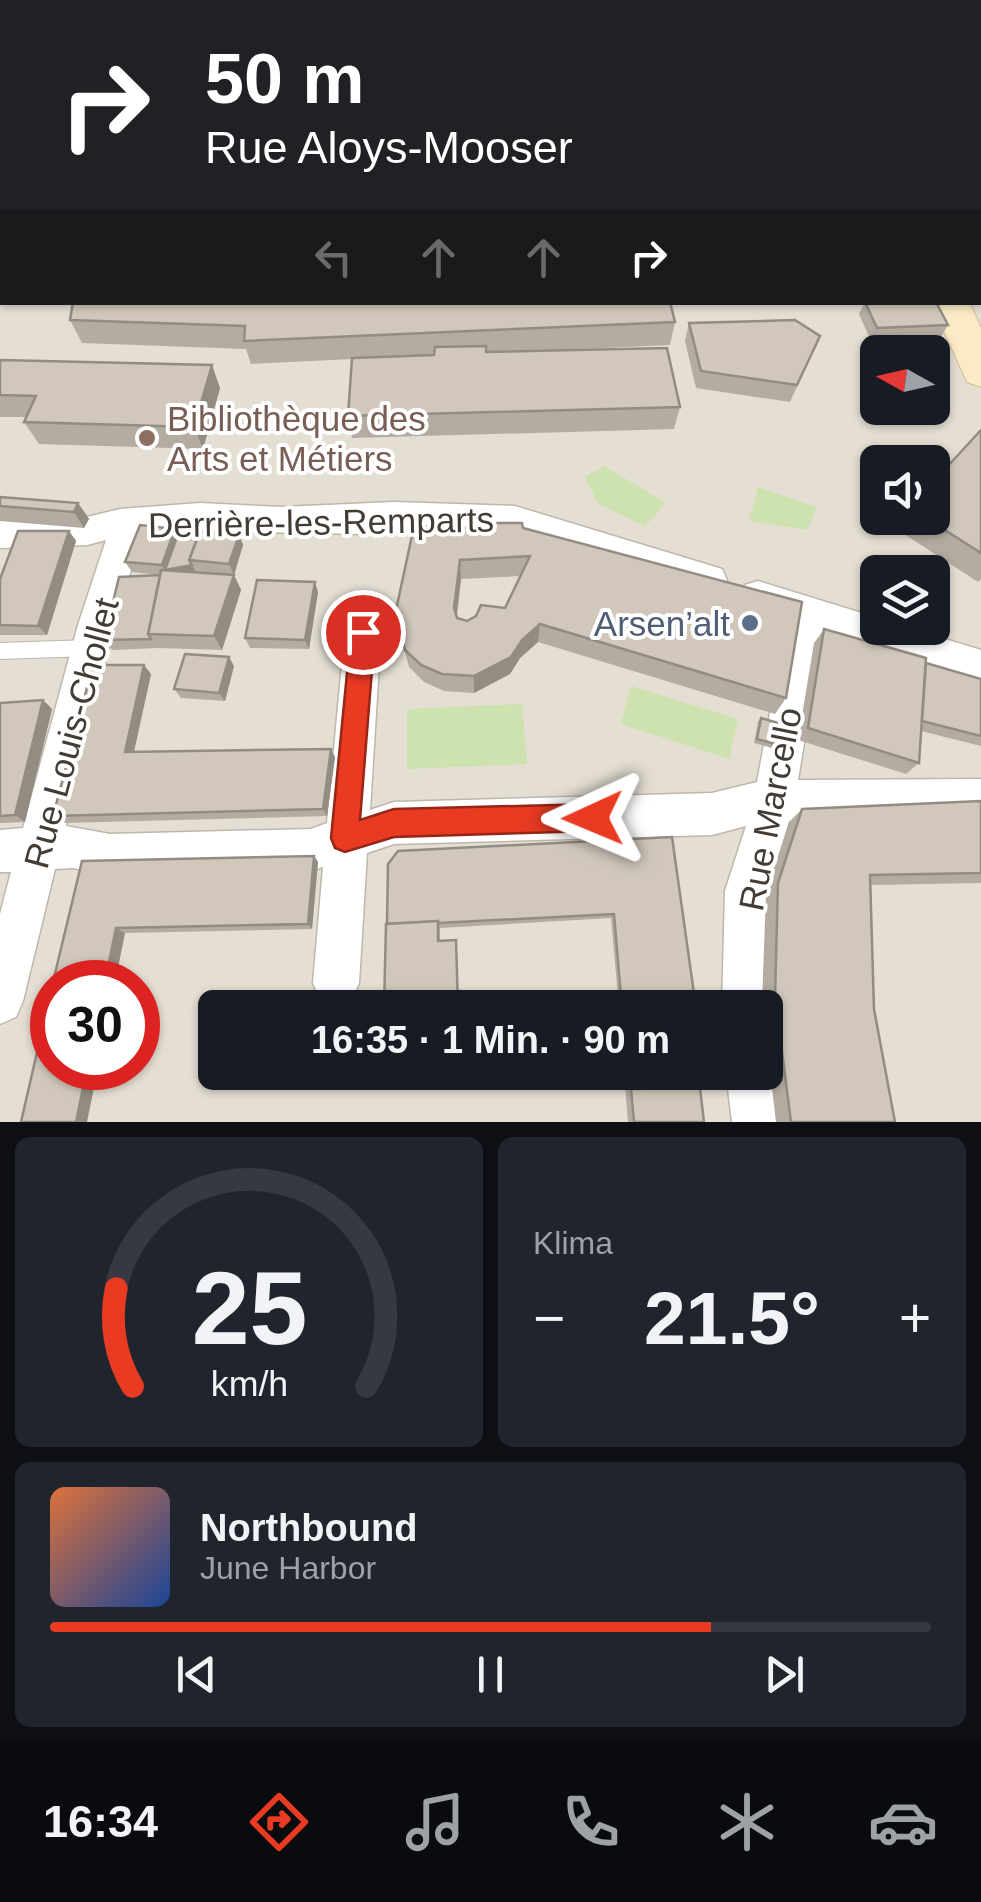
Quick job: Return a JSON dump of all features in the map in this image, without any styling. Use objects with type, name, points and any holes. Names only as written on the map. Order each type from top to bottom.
[{"type":"street","points":[[951,305],[981,372]]},
{"type":"street","name":"Derrière-les-Remparts","points":[[0,502],[95,511],[125,523]]},
{"type":"street","name":"Derrière-les-Remparts","points":[[0,534],[87,531],[125,523],[217,517],[282,521],[394,516],[514,520],[981,667]]},
{"type":"street","name":"Rue Louis-Chollet","points":[[0,1001],[21,849],[90,648],[125,523]]},
{"type":"street","name":"Rue Marcello","points":[[745,990],[747,892],[774,801],[807,612]]},
{"type":"street","points":[[336,984],[363,632]]},
{"type":"street","points":[[21,849],[73,847],[110,856],[312,850],[394,823],[712,814],[774,801],[981,799]]},
{"type":"street","points":[[753,1090],[757,1122]]},
{"type":"lane","points":[[0,651],[90,648]]},
{"type":"shaded area","points":[[0,305],[981,305],[981,1122],[0,1122]]},
{"type":"green space","points":[[604,466],[666,503],[645,526],[598,504],[585,477]]},
{"type":"green space","points":[[758,487],[817,507],[807,530],[749,521]]},
{"type":"green space","points":[[631,686],[738,719],[729,759],[621,724]]},
{"type":"green space","points":[[522,704],[527,764],[407,769],[407,709]]},
{"type":"building","points":[[72,305],[671,305],[675,322],[244,341],[245,326],[70,320]]},
{"type":"building","points":[[866,305],[938,305],[948,325],[877,328]]},
{"type":"building","points":[[795,320],[820,336],[797,385],[701,371],[689,323]]},
{"type":"building","points":[[486,346],[486,352],[667,348],[680,407],[348,416],[352,358],[434,355],[435,347]]},
{"type":"building","points":[[0,360],[212,365],[194,427],[24,422],[36,396],[0,395]]},
{"type":"building","points":[[981,430],[981,553],[950,533],[950,464]]},
{"type":"building","points":[[0,497],[78,503],[74,512],[0,506]]},
{"type":"building","points":[[479,523],[522,523],[523,528],[802,602],[786,698],[540,624],[511,657],[474,676],[442,674],[421,665],[405,650],[395,615],[414,526],[477,528]],"holes":[[[530,556],[505,608],[481,605],[476,616],[467,621],[457,618],[454,608],[460,560]]]},
{"type":"building","points":[[140,525],[175,529],[162,565],[125,562]]},
{"type":"building","points":[[18,531],[69,531],[38,626],[0,625],[0,579]]},
{"type":"building","points":[[200,531],[239,535],[229,564],[189,560]]},
{"type":"building","points":[[178,534],[198,536],[189,560],[192,565],[165,570]]},
{"type":"building","points":[[161,570],[234,575],[214,636],[148,634]]},
{"type":"building","points":[[160,575],[148,634],[151,639],[104,640],[119,577]]},
{"type":"building","points":[[257,580],[315,582],[305,640],[245,638]]},
{"type":"building","points":[[824,629],[860,639],[860,645],[880,645],[926,658],[919,763],[808,728]]},
{"type":"building","points":[[185,654],[229,657],[219,693],[174,689]]},
{"type":"building","points":[[926,663],[981,679],[981,736],[922,721]]},
{"type":"building","points":[[93,665],[144,665],[125,752],[331,749],[323,809],[53,816]]},
{"type":"building","points":[[43,700],[15,815],[0,816],[0,703]]},
{"type":"building","points":[[761,718],[778,723],[775,744],[757,739]]},
{"type":"building","points":[[981,801],[981,873],[870,875],[874,1009],[895,1122],[791,1122],[783,1060],[783,990],[775,990],[778,883],[802,809]]},
{"type":"building","points":[[672,837],[693,990],[620,990],[614,914],[387,924],[388,864],[398,851]]},
{"type":"building","points":[[314,856],[308,924],[116,928],[109,960],[58,960],[82,861]]},
{"type":"building","points":[[438,921],[438,941],[456,940],[457,990],[384,990],[386,924]]},
{"type":"building","points":[[30,1083],[30,1090],[83,1090],[76,1122],[21,1122]]},
{"type":"building","points":[[631,1090],[700,1090],[704,1122],[634,1122]]},
{"type":"place","name":"Bibliothèque des Arts et Métiers","points":[[147,438]]},
{"type":"place","name":"Arsen’alt","points":[[750,623]]},
{"type":"route","points":[[363,632],[345,838],[394,823],[593,818]]}]
